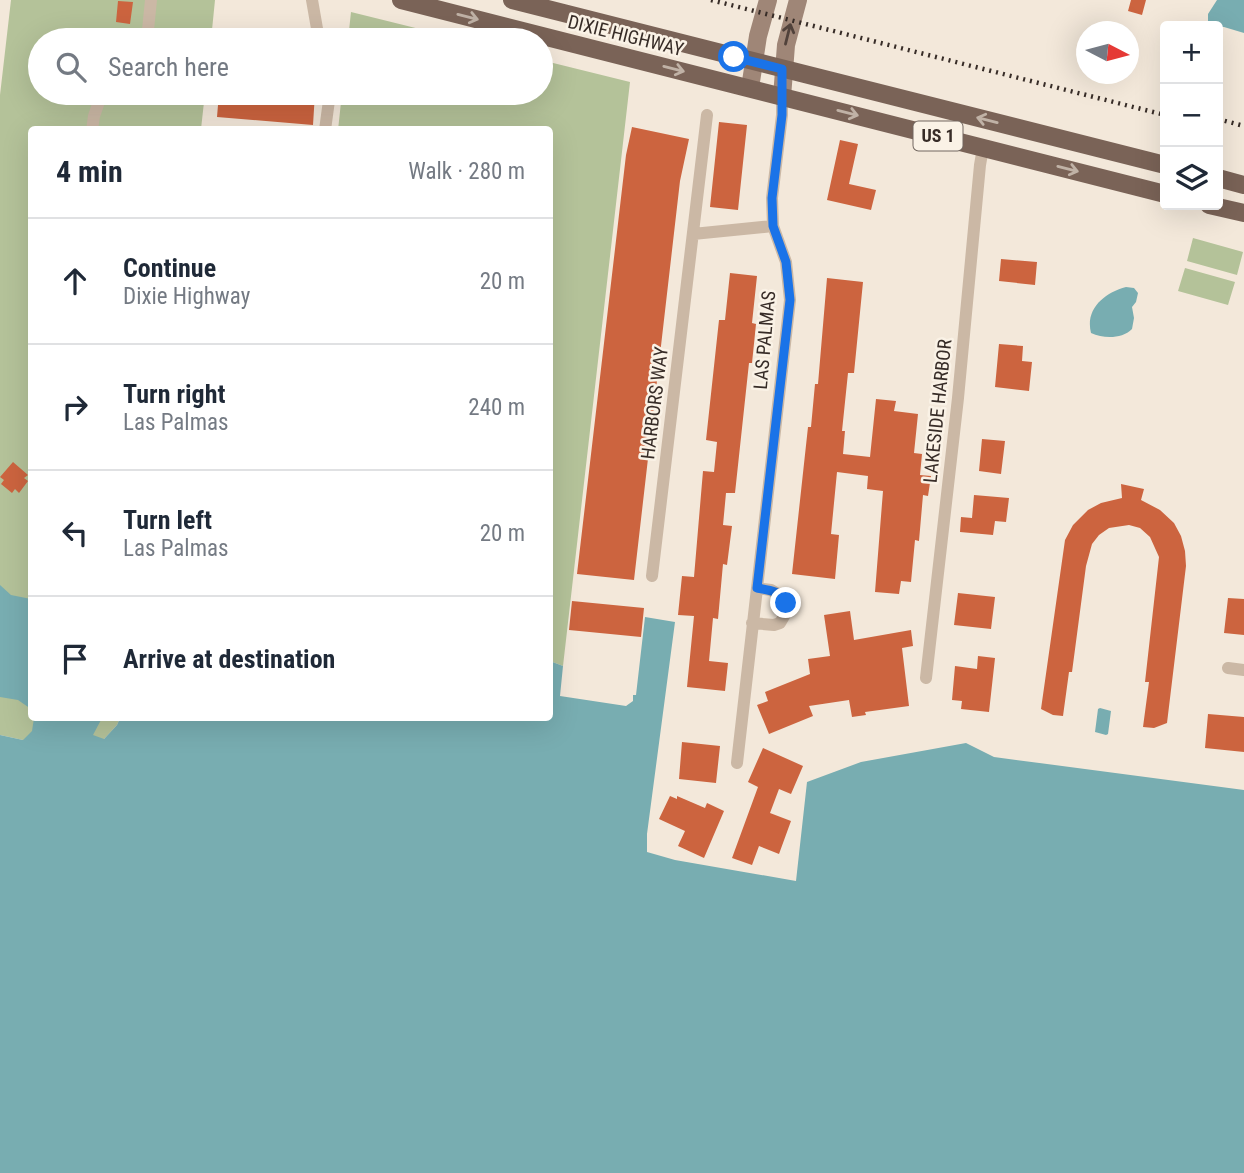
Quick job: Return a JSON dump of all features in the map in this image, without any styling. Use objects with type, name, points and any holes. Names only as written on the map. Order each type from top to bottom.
[{"type":"main road","name":"DIXIE HIGHWAY","points":[[401,0],[512,28]]},
{"type":"main road","name":"DIXIE HIGHWAY","points":[[512,0],[1160,164]]},
{"type":"main road","points":[[750,88],[768,0]]},
{"type":"main road","points":[[782,97],[782,69],[798,0]]},
{"type":"main road","name":"DIXIE HIGHWAY","points":[[553,38],[1160,193]]},
{"type":"main road","points":[[1223,179],[1244,185]]},
{"type":"main road","points":[[1223,209],[1244,214]]},
{"type":"street","points":[[148,28],[151,0]]},
{"type":"street","points":[[312,0],[316,28]]},
{"type":"street","name":"LAS PALMAS","points":[[737,762],[790,300],[786,262],[773,226],[772,198],[782,97]]},
{"type":"street","points":[[93,126],[98,105]]},
{"type":"street","points":[[326,126],[329,105]]},
{"type":"street","name":"HARBORS WAY","points":[[652,576],[707,115]]},
{"type":"street","name":"LAKESIDE HARBOR","points":[[926,678],[983,148]]},
{"type":"street","points":[[693,234],[773,226]]},
{"type":"street","points":[[752,623],[780,623],[787,611],[783,597],[771,590],[757,588]]},
{"type":"street","points":[[1228,668],[1244,670]]},
{"type":"green space","points":[[11,0],[215,0],[212,28],[28,28],[28,105],[204,105],[201,126],[28,126],[28,721],[119,721],[104,739],[23,740],[0,735],[0,95]]},
{"type":"green space","points":[[351,12],[416,28],[349,28]]},
{"type":"green space","points":[[553,63],[630,82],[563,666],[553,662],[553,126],[338,126],[341,105],[553,105]]},
{"type":"green space","points":[[1193,238],[1243,252],[1237,275],[1187,261]]},
{"type":"green space","points":[[1185,268],[1235,282],[1228,305],[1178,291]]},
{"type":"water","points":[[1217,0],[1244,0],[1244,33],[1223,27],[1223,21],[1208,21],[1208,14]]},
{"type":"water","points":[[1126,287],[1134,288],[1138,293],[1132,307],[1132,329],[1113,337],[1091,333],[1091,317],[1098,303],[1110,293]]},
{"type":"water","points":[[0,585],[11,595],[28,598],[28,707],[18,700],[0,697]]},
{"type":"water","points":[[645,617],[675,622],[647,834],[647,852],[675,860],[796,881],[807,782],[861,762],[966,743],[994,757],[1244,790],[1244,1173],[0,1173],[0,735],[23,740],[32,731],[34,721],[100,721],[93,735],[104,739],[119,721],[553,721],[553,662],[563,666],[560,696],[626,706],[633,701],[633,695],[636,695]]},
{"type":"water","points":[[1100,708],[1111,711],[1106,735],[1095,732]]},
{"type":"building","points":[[1131,0],[1146,0],[1142,15],[1128,11]]},
{"type":"building","points":[[118,1],[133,2],[130,24],[116,22]]},
{"type":"building","points":[[218,105],[314,105],[313,125],[217,117]]},
{"type":"building","points":[[719,122],[747,125],[738,210],[710,207]]},
{"type":"building","points":[[632,127],[689,139],[680,181],[634,580],[577,574],[626,155]]},
{"type":"building","points":[[840,140],[858,144],[849,184],[876,190],[871,210],[827,200]]},
{"type":"building","points":[[1001,259],[1037,262],[1035,285],[999,281]]},
{"type":"building","points":[[730,273],[757,276],[752,323],[756,324],[752,363],[749,363],[735,493],[726,493],[723,525],[732,526],[727,565],[723,564],[718,619],[713,618],[709,661],[728,663],[725,691],[687,687],[694,616],[678,615],[682,576],[694,577],[703,471],[714,472],[717,442],[706,440],[719,320],[725,320]]},
{"type":"building","points":[[827,278],[863,282],[854,373],[848,373],[842,431],[845,431],[843,454],[870,457],[876,399],[896,401],[894,411],[918,414],[914,453],[922,454],[920,475],[931,476],[928,496],[923,495],[919,541],[915,540],[911,582],[901,581],[899,594],[875,592],[883,491],[867,489],[868,476],[837,472],[831,534],[839,535],[835,579],[792,574],[808,427],[811,427],[815,384],[818,384]]},
{"type":"building","points":[[999,344],[1023,346],[1022,361],[1032,362],[1029,391],[995,387]]},
{"type":"building","points":[[982,439],[1005,441],[1001,474],[979,471]]},
{"type":"building","points":[[13,462],[28,475],[24,478],[28,481],[19,493],[15,489],[12,493],[1,484],[4,480],[0,477]]},
{"type":"building","points":[[1121,484],[1144,489],[1141,500],[1160,510],[1174,523],[1185,551],[1186,566],[1167,723],[1154,728],[1143,727],[1149,682],[1145,682],[1159,557],[1150,537],[1140,528],[1129,525],[1109,528],[1092,544],[1086,566],[1072,672],[1069,672],[1063,716],[1041,709],[1065,540],[1073,525],[1088,510],[1101,503],[1122,498]]},
{"type":"building","points":[[974,495],[1009,498],[1006,522],[995,521],[993,535],[960,532],[961,517],[972,518]]},
{"type":"building","points":[[958,593],[995,597],[991,629],[954,625]]},
{"type":"building","points":[[1228,598],[1244,599],[1244,635],[1224,633]]},
{"type":"building","points":[[572,601],[644,608],[641,637],[569,630]]},
{"type":"building","points":[[850,611],[854,640],[911,630],[913,646],[902,648],[909,706],[865,712],[866,715],[852,717],[849,700],[809,706],[813,716],[769,734],[757,705],[768,701],[765,692],[810,674],[808,659],[830,656],[824,615]]},
{"type":"building","points":[[978,656],[995,658],[989,712],[961,709],[962,701],[952,700],[955,666],[977,669]]},
{"type":"building","points":[[1208,714],[1244,717],[1244,752],[1205,748]]},
{"type":"building","points":[[682,742],[720,746],[716,783],[679,779]]},
{"type":"building","points":[[763,748],[803,766],[791,794],[779,789],[770,813],[791,821],[779,854],[759,846],[752,865],[732,858],[758,787],[748,782]]},
{"type":"building","points":[[670,796],[677,799],[677,796],[705,808],[707,803],[724,811],[704,858],[678,846],[685,831],[659,819]]},
{"type":"railway","points":[[711,0],[1160,114]]},
{"type":"railway","points":[[1223,120],[1244,126]]},
{"type":"route","points":[[734,57],[782,69],[782,115],[772,198],[773,226],[786,262],[790,300],[757,588],[778,593],[786,603]]}]
